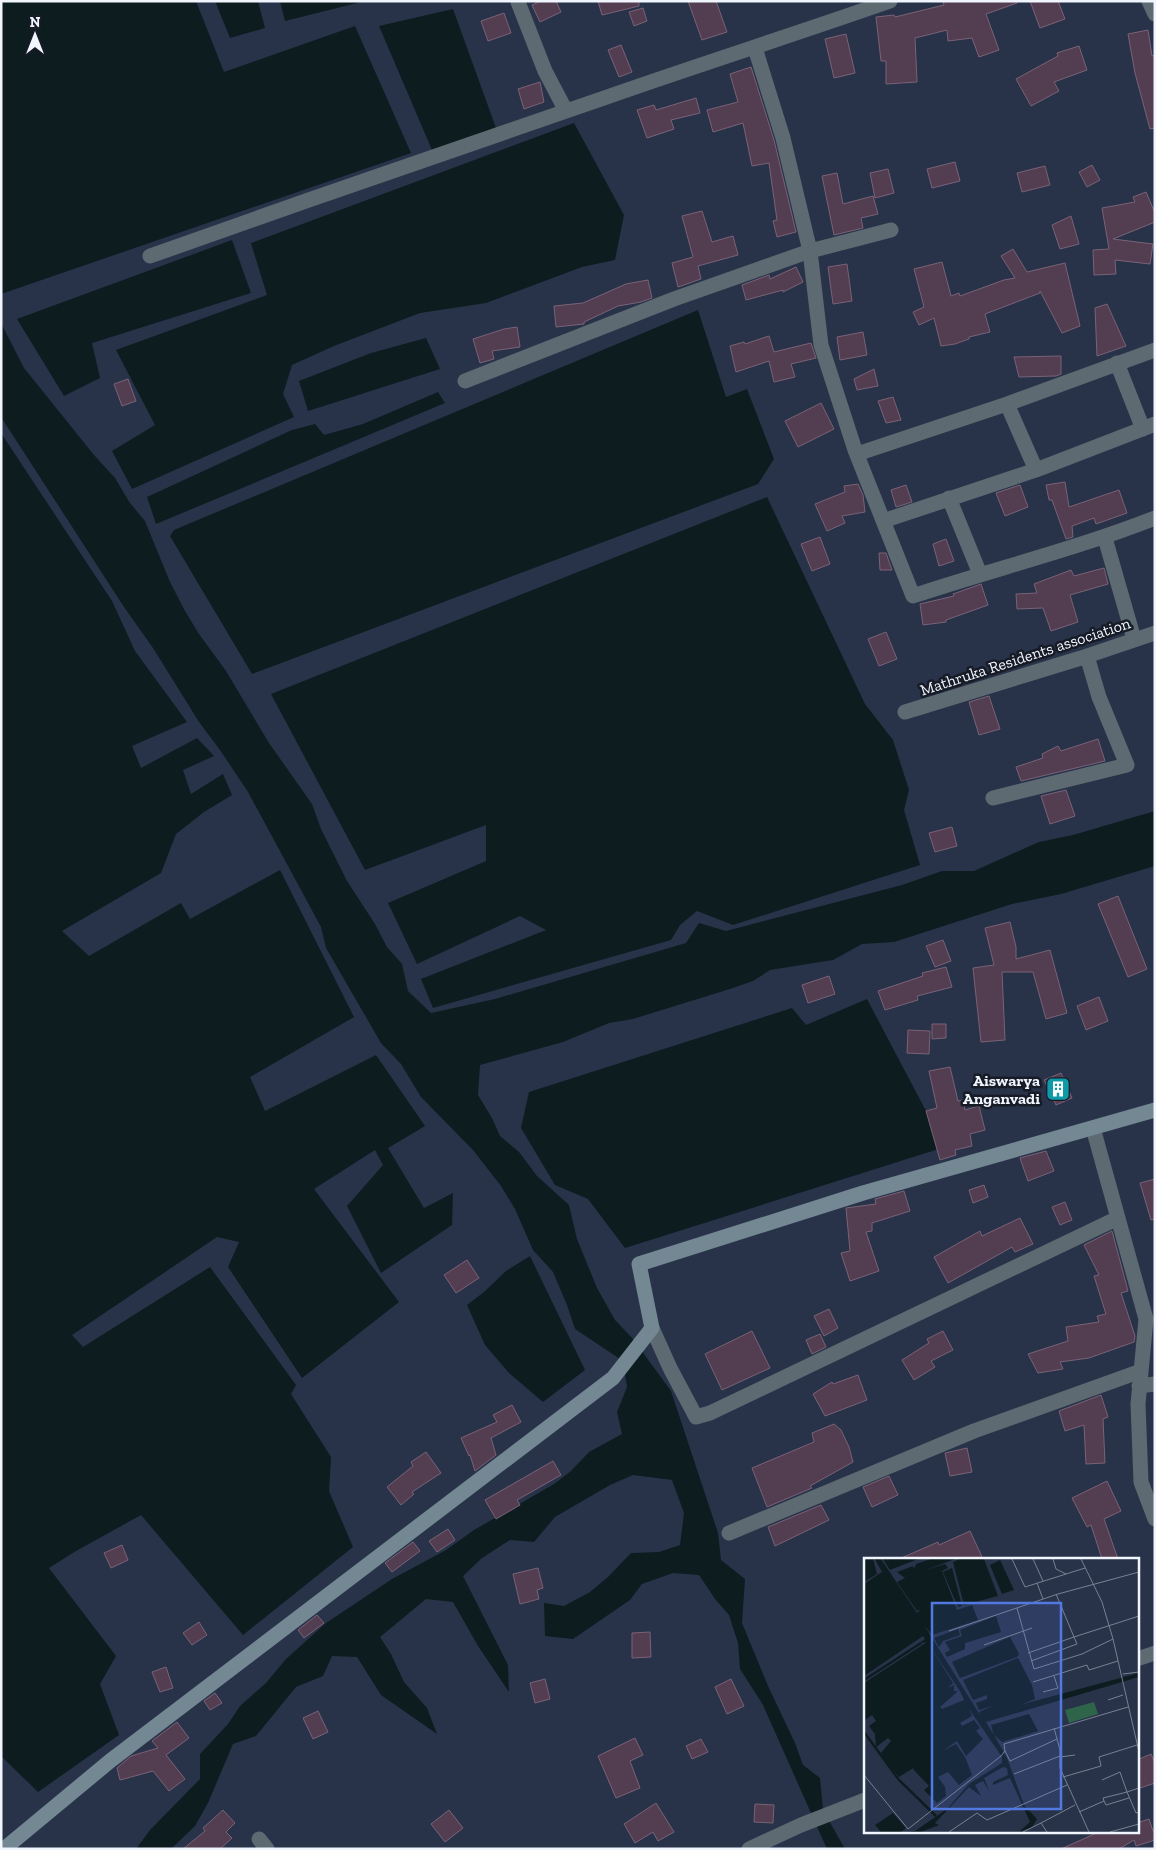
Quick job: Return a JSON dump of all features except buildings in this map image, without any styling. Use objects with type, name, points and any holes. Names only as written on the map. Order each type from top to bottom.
[{"type":"main road","points":[[4,1849],[142,1737],[613,1378],[652,1328],[638,1264],[863,1192],[1155,1110]]},
{"type":"street","points":[[150,256],[566,111],[890,1]]},
{"type":"street","points":[[1149,1],[1155,14]]},
{"type":"street","points":[[518,2],[545,71],[566,111]]},
{"type":"street","points":[[755,48],[782,138],[810,251],[821,345],[856,454],[913,596],[980,574],[1105,538],[1155,518]]},
{"type":"street","points":[[465,381],[674,300],[810,251],[891,230]]},
{"type":"street","points":[[856,454],[1008,404],[1155,350]]},
{"type":"street","points":[[883,521],[1036,470],[1149,426],[1117,363]]},
{"type":"street","points":[[1008,404],[1036,470]]},
{"type":"street","points":[[949,498],[980,574]]},
{"type":"street","points":[[1105,538],[1134,639]]},
{"type":"street","name":"Mathruka Residents association","points":[[905,712],[1155,633]]},
{"type":"street","points":[[993,798],[1127,765],[1099,697],[1087,656]]},
{"type":"street","points":[[1093,1128],[1146,1319],[1138,1404],[1141,1482],[1155,1519]]},
{"type":"street","points":[[652,1328],[670,1368],[696,1417],[710,1413],[1118,1218]]},
{"type":"street","points":[[729,1533],[974,1431],[1140,1378],[1155,1384]]},
{"type":"street","points":[[1138,1659],[1155,1653]]},
{"type":"street","points":[[749,1849],[806,1823],[864,1800]]},
{"type":"shaded area","points":[[1,1],[196,1],[224,72],[355,26],[411,153],[1,294]]},
{"type":"shaded area","points":[[215,1],[258,1],[265,28],[230,38]]},
{"type":"shaded area","points":[[280,1],[365,1],[285,21]]},
{"type":"shaded area","points":[[453,9],[496,128],[432,150],[379,26]]},
{"type":"shaded area","points":[[574,123],[624,215],[615,260],[582,267],[486,303],[420,313],[334,346],[292,365],[283,394],[294,417],[132,489],[112,451],[155,425],[116,350],[267,295],[251,243]]},
{"type":"shaded area","points":[[232,240],[251,293],[92,343],[100,378],[64,396],[17,319]]},
{"type":"shaded area","points":[[698,310],[726,397],[747,389],[774,459],[758,484],[252,674],[170,536],[174,530]]},
{"type":"shaded area","points":[[1,323],[24,368],[94,455],[115,478],[130,503],[145,521],[170,582],[185,611],[226,671],[269,743],[312,804],[321,829],[347,881],[375,924],[387,947],[402,964],[408,991],[431,1013],[495,999],[686,943],[699,923],[726,931],[902,885],[942,871],[974,871],[1039,842],[1073,835],[1155,811],[1155,866],[1061,894],[1012,904],[894,942],[862,944],[833,960],[770,970],[753,981],[733,988],[633,1019],[609,1023],[563,1042],[480,1065],[478,1095],[500,1136],[519,1152],[537,1176],[569,1205],[577,1239],[597,1288],[615,1320],[633,1339],[671,1391],[718,1533],[721,1560],[745,1579],[742,1623],[803,1765],[820,1778],[823,1810],[845,1849],[827,1849],[763,1705],[740,1669],[738,1643],[729,1615],[715,1599],[699,1575],[673,1573],[642,1584],[630,1600],[573,1639],[545,1636],[544,1603],[564,1606],[590,1592],[608,1577],[631,1553],[659,1552],[680,1545],[684,1513],[672,1480],[633,1475],[610,1485],[555,1517],[534,1542],[510,1540],[482,1558],[463,1576],[508,1665],[509,1692],[478,1646],[453,1602],[426,1599],[380,1637],[391,1654],[404,1682],[427,1708],[437,1734],[381,1695],[357,1657],[332,1656],[323,1676],[296,1687],[256,1736],[233,1744],[208,1803],[195,1826],[171,1849],[136,1849],[150,1830],[200,1779],[200,1754],[228,1724],[240,1706],[266,1683],[286,1659],[326,1623],[392,1579],[446,1550],[474,1530],[554,1484],[571,1471],[589,1452],[622,1434],[617,1412],[627,1387],[623,1361],[575,1329],[553,1272],[533,1250],[515,1209],[501,1186],[473,1150],[421,1097],[401,1064],[381,1043],[326,948],[321,927],[248,792],[199,722],[153,648],[124,607],[1,417]]},
{"type":"shaded area","points":[[426,338],[440,369],[308,411],[299,381],[371,353]]},
{"type":"shaded area","points":[[438,392],[445,403],[156,524],[147,497],[292,430],[315,424],[324,435],[363,424]]},
{"type":"shaded area","points":[[1,433],[112,601],[135,651],[187,722],[132,746],[141,768],[197,738],[214,756],[183,770],[191,794],[223,774],[232,795],[204,812],[176,834],[161,873],[62,931],[89,956],[181,903],[190,919],[280,870],[354,1017],[250,1077],[265,1111],[376,1055],[425,1126],[388,1148],[424,1208],[453,1193],[452,1225],[381,1273],[347,1206],[383,1165],[375,1150],[314,1189],[399,1302],[302,1378],[228,1267],[239,1242],[217,1237],[72,1335],[83,1347],[210,1267],[296,1385],[291,1394],[331,1457],[329,1491],[353,1547],[243,1635],[141,1515],[49,1568],[116,1656],[100,1684],[119,1735],[38,1792],[1,1756]]},
{"type":"shaded area","points":[[767,497],[865,704],[893,740],[909,790],[904,810],[920,865],[733,925],[697,911],[680,925],[671,940],[433,1008],[421,979],[546,930],[520,916],[417,964],[388,903],[486,861],[486,825],[365,870],[271,694]]},
{"type":"shaded area","points":[[867,999],[945,1147],[625,1248],[588,1199],[555,1185],[521,1128],[529,1092],[792,1008],[806,1025]]},
{"type":"shaded area","points":[[530,1256],[585,1370],[543,1402],[509,1373],[485,1345],[467,1305],[506,1271]]},
{"type":"place","name":"Aiswarya Anganvadi","points":[[1058,1089]]}]
